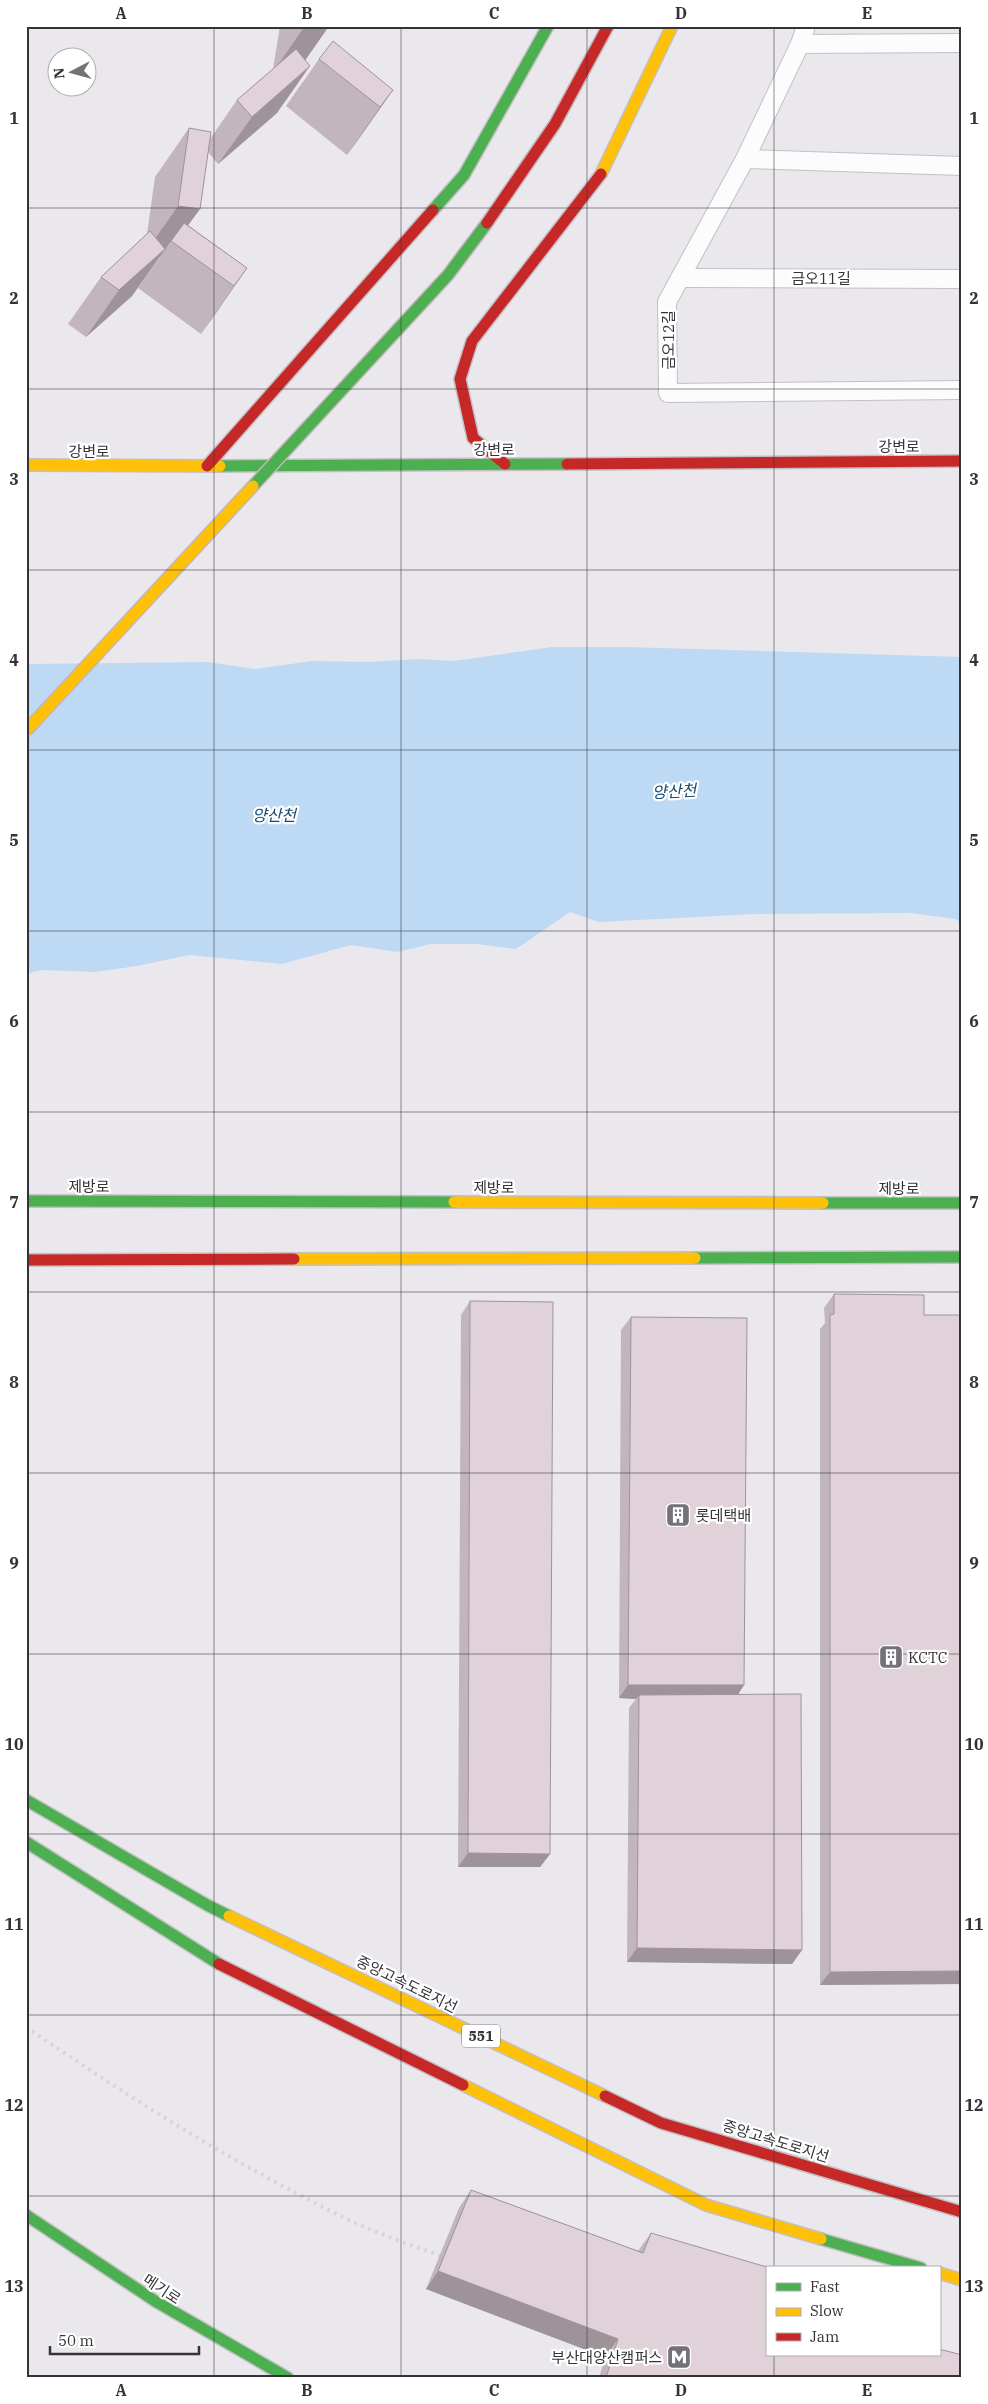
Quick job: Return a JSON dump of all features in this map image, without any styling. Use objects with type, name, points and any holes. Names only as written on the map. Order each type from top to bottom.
[{"type":"main road","points":[[207,466],[464,175],[548,26]]},
{"type":"main road","points":[[26,731],[448,275],[501,208],[541,147],[572,95],[608,26]]},
{"type":"main road","points":[[505,464],[472,438],[460,379],[472,341],[598,180],[672,26]]},
{"type":"main road","name":"강변로","points":[[26,465],[207,466],[962,461]]},
{"type":"main road","name":"제방로","points":[[26,1201],[962,1203]]},
{"type":"main road","points":[[26,1260],[962,1257]]},
{"type":"main road","name":"중앙고속도로지선","points":[[26,1800],[207,1905],[661,2122],[962,2212]]},
{"type":"main road","points":[[26,1842],[227,1969],[706,2205],[913,2266]]},
{"type":"main road","name":"메기로","points":[[26,2215],[68,2246],[173,2314],[288,2378]]},
{"type":"main road","points":[[940,2273],[962,2280]]},
{"type":"street","name":"금오12길","points":[[806,26],[800,44],[745,159],[667,302],[668,392],[962,390]]},
{"type":"street","points":[[800,44],[962,43]]},
{"type":"street","points":[[745,159],[962,166]]},
{"type":"street","name":"금오11길","points":[[680,278],[962,279]]},
{"type":"water","name":"양산천","points":[[552,647],[626,647],[962,657],[962,923],[955,919],[911,913],[756,914],[599,922],[570,912],[516,949],[476,944],[431,944],[397,952],[351,945],[282,964],[189,955],[137,966],[95,972],[41,970],[26,974],[26,664],[208,662],[255,669],[312,661],[369,662],[418,659],[454,661]]},
{"type":"building","points":[[333,41],[393,90],[380,107],[319,59]]},
{"type":"building","points":[[296,49],[310,66],[252,117],[237,100]]},
{"type":"building","points":[[189,128],[211,132],[200,209],[178,206]]},
{"type":"building","points":[[184,223],[247,268],[234,286],[171,241]]},
{"type":"building","points":[[150,231],[165,249],[119,290],[101,277]]},
{"type":"building","name":"KCTC","points":[[834,1294],[924,1295],[924,1315],[962,1315],[962,1971],[830,1972],[830,1315],[834,1314]]},
{"type":"building","points":[[470,1301],[553,1302],[550,1854],[468,1853]]},
{"type":"building","name":"롯데택배","points":[[631,1317],[747,1318],[744,1685],[628,1685]]},
{"type":"building","points":[[801,1694],[802,1950],[637,1948],[639,1695]]},
{"type":"building","points":[[471,2190],[643,2253],[651,2233],[766,2267],[766,2356],[940,2356],[940,2349],[962,2355],[962,2378],[606,2378],[618,2339],[438,2271]]},
{"type":"railway","points":[[26,2027],[180,2127],[300,2195],[355,2223],[453,2260]]},
{"type":"traffic: fast","points":[[433,210],[464,175],[548,26]]},
{"type":"traffic: fast","points":[[253,486],[448,275],[487,223]]},
{"type":"traffic: fast","points":[[220,466],[567,464]]},
{"type":"traffic: fast","points":[[26,1201],[454,1202]]},
{"type":"traffic: fast","points":[[823,1203],[962,1203]]},
{"type":"traffic: fast","points":[[695,1258],[962,1257]]},
{"type":"traffic: fast","points":[[26,1800],[229,1916]]},
{"type":"traffic: fast","points":[[26,1842],[219,1964]]},
{"type":"traffic: fast","points":[[26,2215],[155,2301],[288,2378]]},
{"type":"traffic: fast","points":[[821,2239],[914,2266]]},
{"type":"traffic: slow","points":[[601,174],[672,26]]},
{"type":"traffic: slow","points":[[26,465],[220,466]]},
{"type":"traffic: slow","points":[[26,731],[253,486]]},
{"type":"traffic: slow","points":[[454,1202],[823,1203]]},
{"type":"traffic: slow","points":[[294,1259],[695,1258]]},
{"type":"traffic: slow","points":[[229,1916],[605,2096]]},
{"type":"traffic: slow","points":[[463,2085],[706,2205],[821,2239]]},
{"type":"traffic: slow","points":[[940,2273],[962,2280]]},
{"type":"traffic: jam","points":[[487,223],[555,124],[608,26]]},
{"type":"traffic: jam","points":[[505,464],[473,438],[460,379],[472,341],[601,174]]},
{"type":"traffic: jam","points":[[207,466],[433,210]]},
{"type":"traffic: jam","points":[[567,464],[962,461]]},
{"type":"traffic: jam","points":[[26,1260],[294,1259]]},
{"type":"traffic: jam","points":[[219,1964],[463,2085]]},
{"type":"traffic: jam","points":[[605,2096],[661,2123],[962,2212]]},
{"type":"place","name":"롯데택배","points":[[678,1515]]},
{"type":"place","name":"KCTC","points":[[891,1657]]},
{"type":"place","name":"부산대양산캠퍼스","points":[[679,2357]]}]
